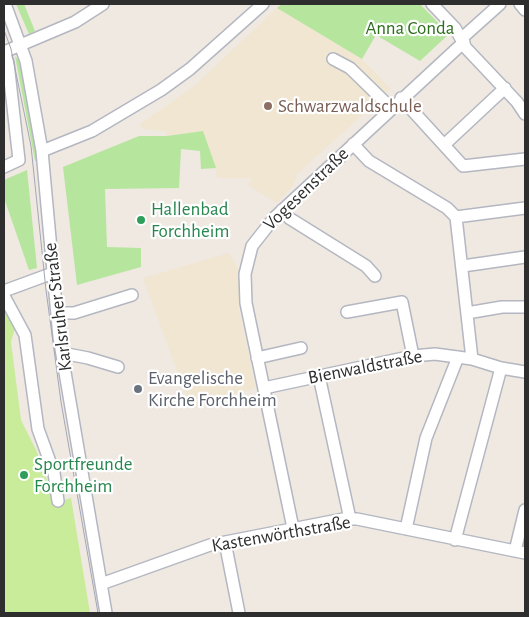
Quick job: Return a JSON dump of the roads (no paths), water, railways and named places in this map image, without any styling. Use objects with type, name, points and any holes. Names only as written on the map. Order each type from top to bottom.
[{"type":"street","name":"Karlsruher Straße","points":[[5,4],[22,45],[42,151],[57,313],[65,376],[106,613]]},
{"type":"street","points":[[4,167],[19,160],[8,63],[4,52],[75,22],[103,4]]},
{"type":"street","points":[[42,151],[92,131],[161,90],[196,64],[263,4]]},
{"type":"street","points":[[432,4],[463,40],[466,48],[505,88],[521,98],[525,114]]},
{"type":"street","name":"Vogesenstraße","points":[[293,528],[246,302],[245,274],[256,239],[282,210],[500,4]]},
{"type":"street","points":[[520,4],[525,10]]},
{"type":"street","points":[[332,59],[350,68],[391,108]]},
{"type":"street","points":[[444,144],[505,88]]},
{"type":"street","points":[[401,98],[463,166],[525,158]]},
{"type":"street","points":[[353,144],[369,161],[447,208],[456,217],[472,359]]},
{"type":"street","points":[[456,217],[525,208]]},
{"type":"street","points":[[282,210],[289,218],[366,266],[375,276]]},
{"type":"street","points":[[462,266],[525,258]]},
{"type":"street","points":[[4,291],[53,273]]},
{"type":"street","points":[[57,313],[74,313],[132,295]]},
{"type":"street","points":[[4,296],[25,335],[38,429],[54,473],[58,501]]},
{"type":"street","points":[[348,312],[402,302],[413,356]]},
{"type":"street","points":[[467,313],[502,307],[525,306]]},
{"type":"street","points":[[257,358],[301,348]]},
{"type":"street","points":[[62,353],[118,367]]},
{"type":"street","name":"Bienwaldstraße","points":[[264,388],[413,356],[435,354],[472,359],[501,368],[525,372]]},
{"type":"street","points":[[406,529],[426,438],[458,357]]},
{"type":"street","points":[[455,540],[501,368]]},
{"type":"street","points":[[65,376],[78,375]]},
{"type":"street","points":[[319,376],[350,519]]},
{"type":"street","points":[[520,552],[525,510]]},
{"type":"street","name":"Kastenwörthstraße","points":[[100,584],[224,542],[350,519],[520,552]]},
{"type":"street","points":[[224,542],[239,613]]},
{"type":"tram line","points":[[4,30],[11,49],[31,146],[46,290],[61,402],[98,613]]},
{"type":"place","name":"Schwarzwaldschule","points":[[268,106]]},
{"type":"place","name":"Hallenbad Forchheim","points":[[141,220]]},
{"type":"place","name":"Evangelische Kirche Forchheim","points":[[138,389]]},
{"type":"place","name":"Sportfreunde Forchheim","points":[[24,475]]},
{"type":"park label","name":"Anna Conda","points":[[410,28]]}]
